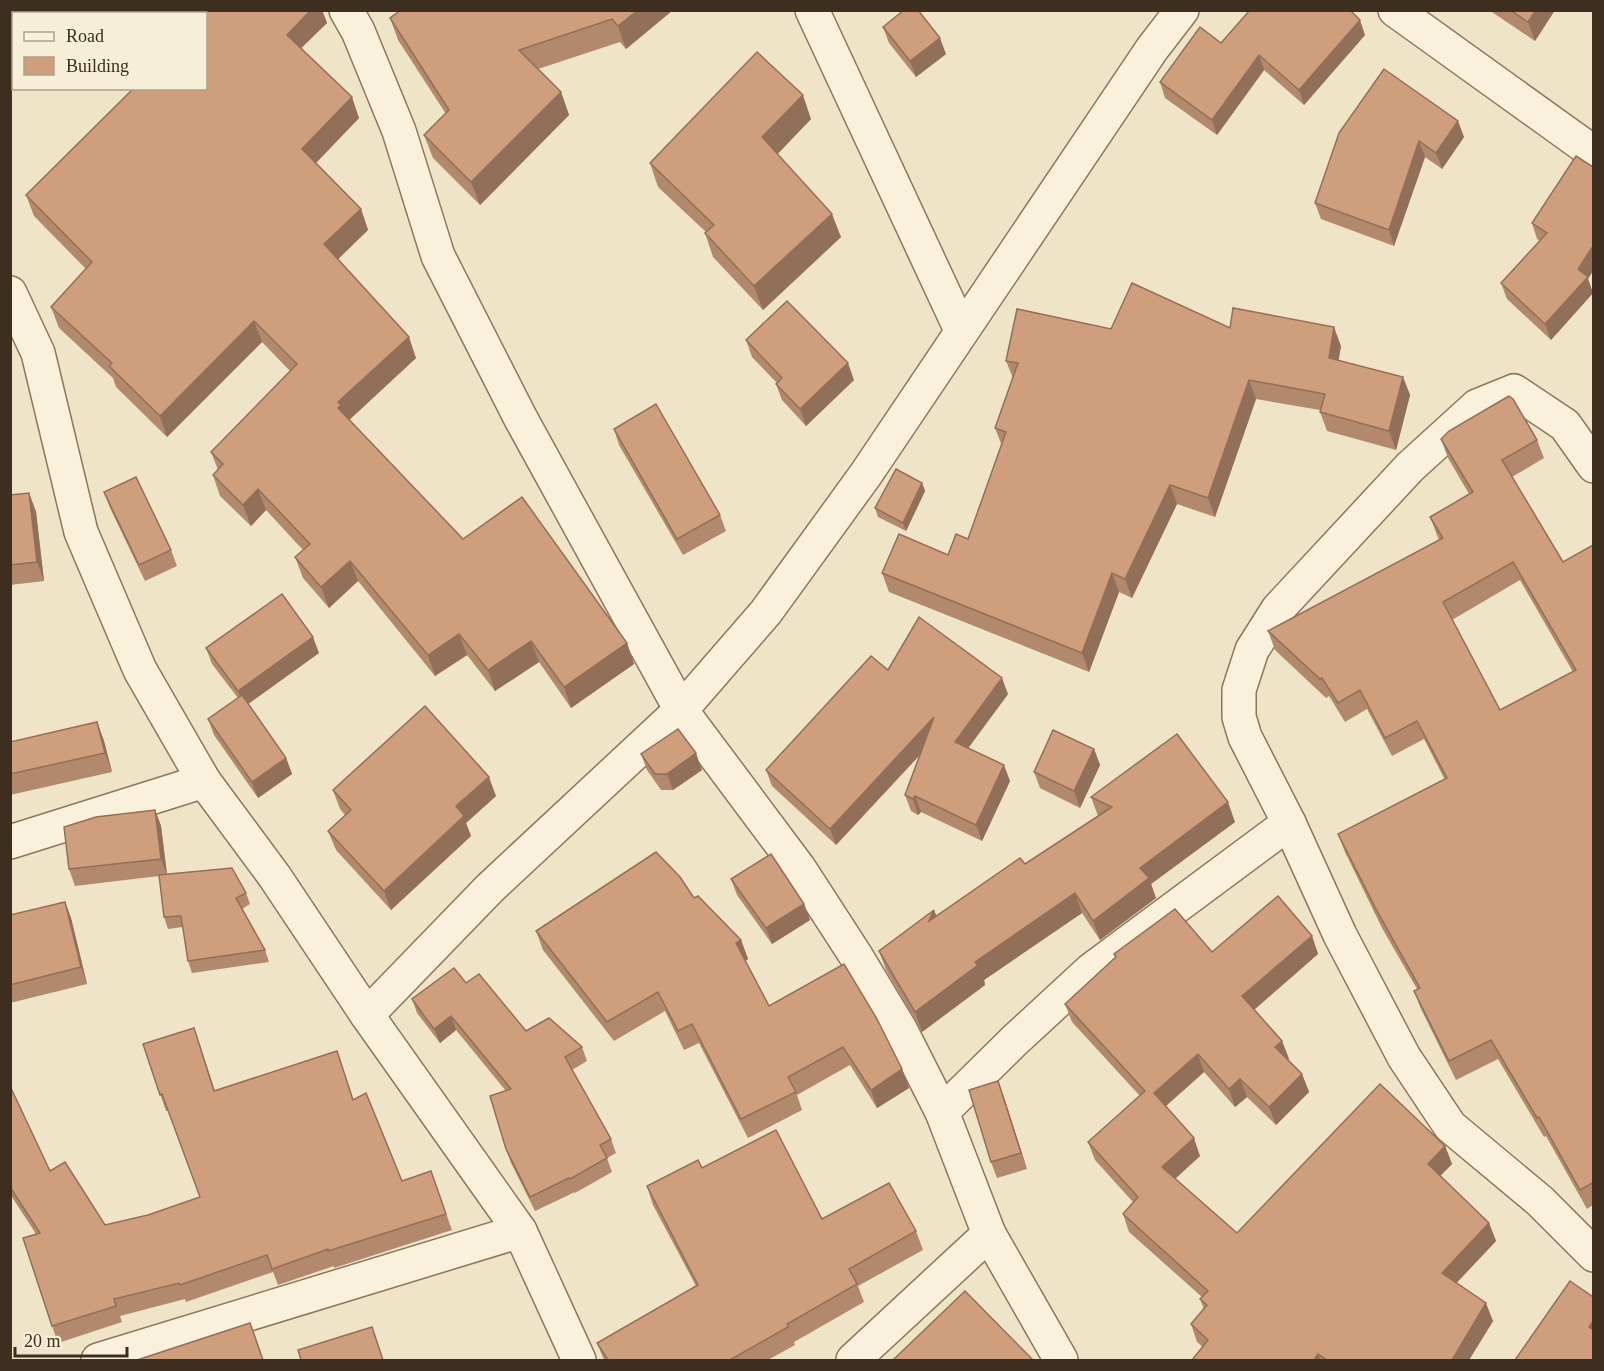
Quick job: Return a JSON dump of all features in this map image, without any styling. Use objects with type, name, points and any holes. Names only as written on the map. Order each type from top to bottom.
[{"type":"street","points":[[346,10],[358,31],[399,131],[438,256],[521,419],[681,710],[799,868],[844,936],[900,1029],[942,1112],[989,1234],[1061,1360]]},
{"type":"street","points":[[812,10],[962,330]]},
{"type":"street","points":[[367,1014],[490,888],[681,710],[766,612],[866,474],[1152,49],[1182,10]]},
{"type":"street","points":[[1395,10],[1593,153]]},
{"type":"street","points":[[10,293],[38,353],[81,532],[140,670],[204,781],[275,877],[367,1014],[520,1231],[579,1360]]},
{"type":"street","points":[[1593,466],[1565,425],[1514,391],[1478,406],[1410,467],[1278,609],[1252,651],[1239,690],[1239,717],[1245,737],[1289,823],[1340,934],[1404,1057],[1450,1126],[1539,1201],[1593,1255]]},
{"type":"street","points":[[10,842],[204,781]]},
{"type":"street","points":[[942,1112],[1091,970],[1289,823]]},
{"type":"street","points":[[98,1360],[520,1231]]},
{"type":"street","points":[[853,1360],[989,1234]]},
{"type":"building","points":[[82,10],[311,10],[287,35],[352,97],[302,149],[361,209],[324,244],[409,337],[338,402],[341,405],[338,408],[463,539],[522,497],[627,643],[564,687],[531,641],[488,670],[459,634],[428,655],[350,561],[321,587],[295,557],[310,544],[258,489],[243,505],[213,475],[223,464],[211,452],[297,364],[254,321],[160,416],[109,366],[112,363],[51,307],[92,262],[26,195],[132,90],[207,90],[207,12],[83,12]]},
{"type":"building","points":[[401,10],[638,10],[618,26],[612,19],[519,50],[561,92],[471,182],[424,135],[449,110],[390,18]]},
{"type":"building","points":[[904,10],[918,10],[940,38],[910,61],[883,27]]},
{"type":"building","points":[[1250,10],[1350,10],[1360,20],[1299,90],[1259,55],[1212,120],[1160,82],[1200,27],[1221,43]]},
{"type":"building","points":[[1510,10],[1536,10],[1528,22]]},
{"type":"building","points":[[757,52],[803,95],[762,137],[832,214],[754,286],[705,233],[714,225],[650,163]]},
{"type":"building","points":[[1384,69],[1458,121],[1436,153],[1419,141],[1389,230],[1315,203],[1339,133]]},
{"type":"building","points":[[1576,156],[1593,167],[1593,246],[1578,269],[1588,277],[1545,324],[1501,283],[1547,233],[1532,223]]},
{"type":"building","points":[[1132,283],[1230,328],[1233,308],[1334,327],[1329,358],[1403,377],[1389,431],[1320,412],[1325,394],[1249,380],[1208,498],[1170,485],[1125,579],[1112,573],[1082,653],[882,573],[899,534],[948,555],[956,534],[968,539],[1006,432],[995,428],[1018,363],[1006,361],[1017,309],[1111,329]]},
{"type":"building","points":[[787,301],[848,363],[800,409],[776,384],[782,378],[746,340]]},
{"type":"building","points":[[1509,396],[1513,399],[1537,440],[1502,460],[1563,562],[1593,545],[1593,1186],[1592,1183],[1580,1190],[1539,1117],[1537,1118],[1491,1040],[1449,1061],[1414,991],[1420,988],[1338,834],[1447,778],[1417,721],[1385,738],[1360,690],[1338,703],[1322,678],[1320,679],[1268,631],[1443,538],[1430,517],[1473,492],[1441,439],[1449,431]],"holes":[[[1513,562],[1576,670],[1500,710],[1443,602]]]},
{"type":"building","points":[[656,404],[720,515],[677,539],[614,429]]},
{"type":"building","points":[[896,469],[922,483],[903,523],[875,508]]},
{"type":"building","points":[[136,477],[171,550],[139,565],[104,492]]},
{"type":"building","points":[[29,493],[37,562],[10,565],[10,495]]},
{"type":"building","points":[[282,594],[313,637],[238,691],[206,648]]},
{"type":"building","points":[[919,617],[1002,678],[955,742],[1004,765],[976,825],[915,796],[913,799],[905,795],[934,717],[830,829],[766,770],[871,656],[888,670]]},
{"type":"building","points":[[242,695],[286,758],[252,782],[208,719]]},
{"type":"building","points":[[425,706],[489,777],[456,806],[464,816],[384,891],[328,831],[351,810],[333,790]]},
{"type":"building","points":[[97,722],[105,753],[10,774],[10,742]]},
{"type":"building","points":[[678,729],[696,753],[667,774],[655,774],[641,754]]},
{"type":"building","points":[[1053,730],[1094,749],[1074,791],[1034,772]]},
{"type":"building","points":[[1177,734],[1228,802],[1140,868],[1149,878],[1093,921],[1075,893],[975,962],[978,965],[915,1012],[879,951],[934,910],[929,921],[1020,858],[1025,864],[1112,807],[1091,797]]},
{"type":"building","points":[[155,810],[161,859],[69,869],[64,827],[96,817]]},
{"type":"building","points":[[656,852],[680,877],[694,898],[698,896],[741,940],[736,943],[769,1006],[844,964],[877,1019],[902,1069],[871,1090],[843,1047],[788,1077],[796,1092],[741,1119],[692,1024],[678,1031],[658,992],[607,1022],[536,931]]},
{"type":"building","points":[[771,854],[804,904],[766,928],[731,879]]},
{"type":"building","points":[[232,868],[246,893],[236,898],[265,950],[188,961],[181,916],[164,917],[159,875]]},
{"type":"building","points":[[1278,896],[1312,936],[1242,996],[1282,1041],[1275,1047],[1302,1074],[1269,1107],[1240,1079],[1229,1089],[1198,1054],[1154,1093],[1194,1138],[1162,1167],[1237,1233],[1380,1084],[1445,1146],[1428,1164],[1489,1223],[1442,1273],[1486,1303],[1452,1360],[1327,1360],[1318,1354],[1314,1360],[1192,1360],[1208,1340],[1191,1324],[1207,1305],[1200,1299],[1208,1291],[1123,1214],[1138,1197],[1088,1142],[1145,1091],[1065,1004],[1116,957],[1114,954],[1175,909],[1212,952]]},
{"type":"building","points":[[65,902],[81,967],[10,985],[10,915]]},
{"type":"building","points":[[454,968],[466,983],[479,974],[526,1031],[549,1018],[582,1047],[565,1057],[611,1139],[600,1145],[607,1158],[570,1179],[530,1197],[506,1149],[490,1096],[511,1089],[451,1016],[434,1029],[412,999]]},
{"type":"building","points":[[194,1028],[214,1091],[337,1051],[353,1100],[366,1093],[402,1181],[431,1171],[446,1214],[328,1251],[328,1249],[272,1269],[267,1255],[180,1285],[179,1283],[114,1299],[116,1306],[52,1326],[23,1238],[40,1233],[10,1187],[10,1086],[50,1171],[65,1162],[105,1225],[148,1215],[200,1197],[162,1094],[160,1095],[143,1044]]},
{"type":"building","points":[[998,1081],[1021,1153],[991,1162],[969,1090]]},
{"type":"building","points":[[776,1130],[822,1219],[889,1183],[916,1231],[849,1269],[857,1284],[730,1360],[608,1360],[597,1343],[698,1285],[647,1186],[698,1160],[702,1168]]},
{"type":"building","points":[[1570,1281],[1593,1297],[1593,1321],[1589,1327],[1593,1330],[1593,1360],[1515,1360]]},
{"type":"building","points":[[965,1291],[1033,1360],[893,1360]]},
{"type":"building","points":[[250,1323],[263,1360],[137,1360]]},
{"type":"building","points":[[372,1327],[383,1360],[301,1360],[298,1350]]}]
